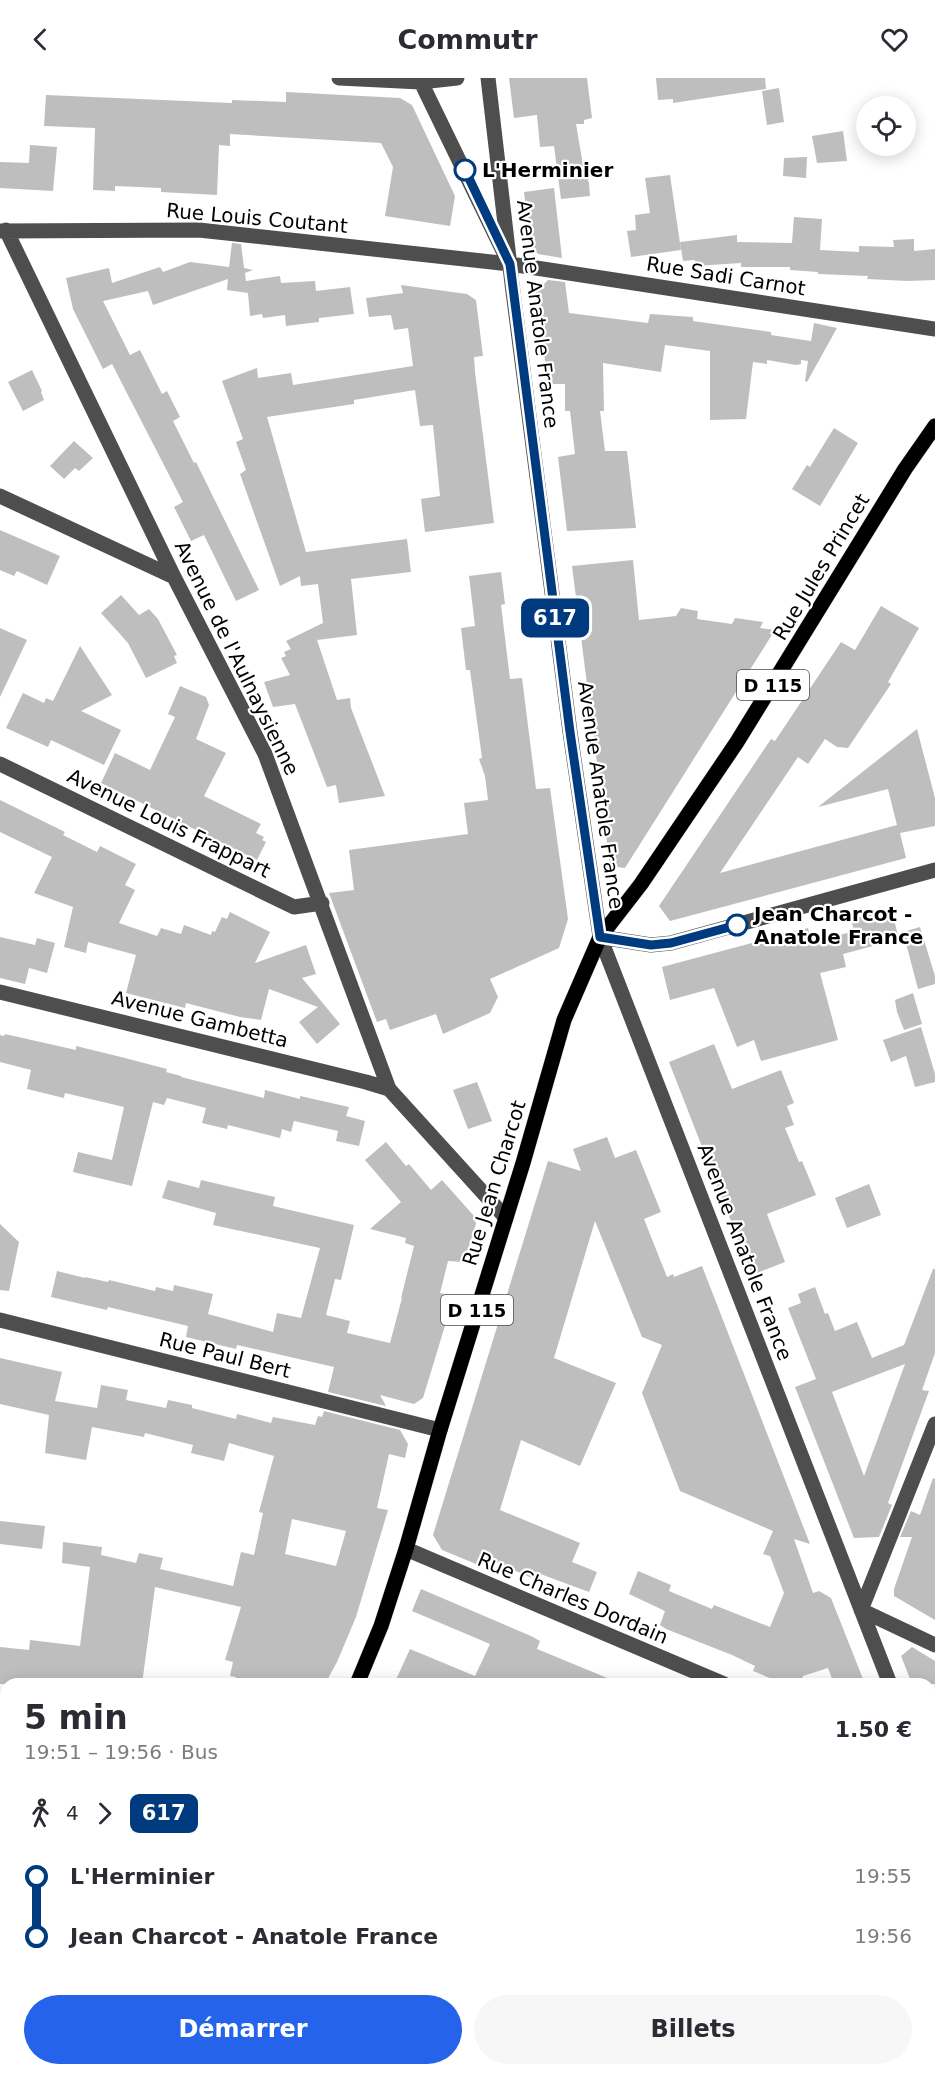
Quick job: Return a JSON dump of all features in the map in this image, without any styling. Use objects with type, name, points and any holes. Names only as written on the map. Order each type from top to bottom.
[{"type":"main road","name":"Rue Jules Princet","points":[[600,937],[641,884],[737,742],[905,469],[935,426]]},
{"type":"main road","name":"Rue Jean Charcot","points":[[359,1678],[381,1626],[406,1549],[564,1020],[600,937]]},
{"type":"street","points":[[339,78],[420,80],[457,78]]},
{"type":"street","name":"Avenue Anatole France","points":[[488,78],[572,743],[600,937],[888,1678]]},
{"type":"street","points":[[420,80],[510,264]]},
{"type":"street","name":"Rue Louis Coutant","points":[[3,230],[199,230],[510,264]]},
{"type":"street","name":"Avenue de l'Aulnaysienne","points":[[3,230],[174,577],[265,754],[389,1089],[506,1218]]},
{"type":"street","name":"Rue Sadi Carnot","points":[[510,264],[935,329]]},
{"type":"street","points":[[0,496],[174,577]]},
{"type":"street","name":"Avenue Louis Frappart","points":[[0,764],[294,907],[322,903]]},
{"type":"street","points":[[600,937],[651,945],[671,943],[935,870]]},
{"type":"street","name":"Avenue Gambetta","points":[[0,992],[389,1089]]},
{"type":"street","name":"Rue Paul Bert","points":[[0,1320],[440,1430]]},
{"type":"street","points":[[935,1424],[861,1610],[935,1645]]},
{"type":"street","name":"Rue Charles Dordain","points":[[406,1549],[710,1678]]},
{"type":"building","points":[[509,78],[587,78],[592,118],[584,120],[584,124],[576,124],[590,196],[561,199],[554,146],[540,147],[537,115],[514,118]]},
{"type":"building","points":[[656,78],[765,78],[766,89],[673,103],[673,99],[658,100]]},
{"type":"building","points":[[779,88],[784,122],[767,125],[762,91]]},
{"type":"building","points":[[286,92],[400,98],[412,105],[455,196],[450,226],[385,216],[393,167],[381,143],[230,134],[230,146],[219,145],[217,195],[161,192],[161,188],[115,186],[115,191],[93,190],[95,128],[44,126],[46,95],[232,103],[232,100],[286,102]]},
{"type":"building","points":[[843,131],[847,161],[817,163],[812,136]]},
{"type":"building","points":[[30,145],[57,147],[53,191],[0,188],[0,162],[29,163]]},
{"type":"building","points":[[807,157],[806,178],[783,176],[784,158]]},
{"type":"building","points":[[670,175],[681,250],[631,257],[627,231],[636,230],[635,215],[650,213],[645,178]]},
{"type":"building","points":[[554,188],[562,258],[538,254],[530,245],[524,192]]},
{"type":"building","points":[[794,217],[822,219],[820,250],[859,252],[859,246],[894,247],[893,240],[914,239],[914,251],[935,249],[935,280],[867,279],[868,276],[818,274],[818,272],[790,270],[790,267],[741,267],[741,263],[695,266],[695,260],[683,261],[680,242],[737,235],[737,242],[792,243]]},
{"type":"building","points":[[232,243],[241,244],[244,268],[253,270],[245,273],[246,281],[280,276],[281,283],[315,281],[316,291],[350,287],[354,314],[319,318],[319,322],[286,326],[285,315],[263,318],[262,314],[250,316],[248,293],[227,290],[228,279],[153,305],[148,291],[103,301],[130,355],[140,350],[162,394],[167,391],[180,417],[173,421],[194,463],[196,462],[259,590],[236,601],[204,535],[191,541],[174,507],[183,502],[112,364],[103,369],[73,309],[66,278],[109,268],[112,283],[160,267],[163,272],[190,262],[229,267]]},
{"type":"building","points":[[548,280],[565,282],[569,313],[648,323],[650,314],[693,317],[693,321],[771,332],[771,335],[811,341],[814,323],[837,328],[807,382],[805,381],[808,361],[801,360],[801,364],[796,365],[767,360],[767,364],[753,362],[746,419],[710,420],[710,351],[665,345],[661,372],[603,363],[604,411],[600,411],[605,451],[627,451],[636,528],[567,531],[558,457],[575,454],[570,411],[565,411],[565,384],[548,384],[536,292]]},
{"type":"building","points":[[401,285],[467,294],[476,300],[483,356],[474,357],[475,372],[494,523],[425,532],[421,499],[440,496],[433,425],[420,426],[415,390],[354,400],[354,404],[267,417],[306,552],[407,539],[411,572],[351,579],[357,635],[317,640],[337,700],[350,698],[351,708],[385,796],[339,803],[336,785],[327,787],[295,704],[273,707],[264,682],[290,675],[281,658],[286,656],[284,652],[291,649],[286,641],[323,623],[318,584],[301,586],[300,576],[280,586],[240,474],[246,470],[236,442],[243,439],[222,381],[257,368],[258,378],[291,373],[293,385],[413,366],[408,328],[394,330],[391,315],[369,317],[366,298],[403,293]]},
{"type":"building","points":[[32,370],[44,400],[23,411],[8,382]]},
{"type":"building","points":[[834,428],[858,443],[820,506],[792,489],[807,465],[810,467]]},
{"type":"building","points":[[74,441],[93,458],[79,471],[75,468],[64,479],[50,466]]},
{"type":"building","points":[[0,530],[60,556],[47,585],[17,571],[14,576],[0,570]]},
{"type":"building","points":[[633,560],[639,620],[676,616],[681,608],[698,611],[697,619],[732,624],[735,618],[763,622],[760,628],[775,630],[625,868],[610,866],[572,566]]},
{"type":"building","points":[[501,572],[505,604],[501,605],[510,679],[522,678],[536,789],[550,788],[568,919],[559,948],[490,979],[498,997],[490,1013],[443,1034],[436,1014],[390,1030],[386,1019],[377,1022],[329,893],[354,890],[349,850],[468,834],[464,803],[488,800],[485,776],[479,759],[482,758],[470,670],[466,670],[461,628],[475,626],[469,576]]},
{"type":"building","points":[[121,595],[139,615],[149,609],[158,619],[177,655],[174,656],[177,663],[146,678],[128,643],[101,613]]},
{"type":"building","points":[[881,606],[919,628],[888,682],[891,684],[848,748],[837,747],[825,739],[808,764],[798,757],[720,873],[897,825],[888,789],[818,807],[917,729],[935,798],[935,826],[900,833],[906,858],[670,921],[659,906],[771,739],[775,741],[841,642],[855,650]]},
{"type":"building","points":[[0,628],[27,640],[0,697]]},
{"type":"building","points":[[80,646],[112,695],[81,711],[121,730],[104,765],[51,740],[48,747],[6,728],[23,693],[44,703],[46,698],[53,701]]},
{"type":"building","points":[[180,686],[206,697],[209,705],[196,739],[226,753],[204,796],[261,824],[256,833],[264,837],[262,840],[266,842],[257,860],[101,783],[115,753],[150,770],[175,717],[168,714]]},
{"type":"building","points":[[0,800],[65,832],[63,835],[97,852],[100,846],[136,864],[125,885],[135,890],[119,923],[157,936],[161,928],[181,934],[184,925],[211,935],[212,931],[215,932],[222,917],[227,919],[230,912],[270,932],[255,963],[306,945],[316,974],[302,978],[340,1024],[317,1044],[299,1022],[318,1007],[269,989],[261,1020],[186,1003],[185,1008],[126,993],[136,955],[88,942],[86,953],[64,947],[73,907],[34,893],[52,857],[0,832]]},
{"type":"building","points":[[891,908],[899,939],[843,954],[846,967],[820,973],[838,1040],[761,1061],[754,1040],[737,1047],[714,988],[670,1000],[662,967],[808,928],[812,943],[854,931],[851,919]]},
{"type":"building","points":[[920,927],[935,976],[935,984],[918,989],[903,932]]},
{"type":"building","points":[[0,937],[35,945],[37,938],[55,943],[47,973],[29,968],[25,984],[0,978]]},
{"type":"building","points":[[913,993],[922,1024],[904,1030],[895,1000]]},
{"type":"building","points":[[921,1027],[935,1074],[935,1082],[915,1087],[906,1056],[891,1062],[883,1040]]},
{"type":"building","points":[[5,1034],[76,1050],[76,1046],[121,1057],[167,1069],[166,1072],[181,1077],[264,1098],[265,1090],[300,1099],[300,1096],[349,1107],[346,1116],[365,1121],[359,1146],[336,1141],[338,1131],[294,1121],[291,1132],[282,1129],[280,1138],[228,1125],[227,1129],[202,1123],[206,1108],[167,1098],[164,1105],[153,1102],[132,1186],[73,1172],[78,1152],[112,1160],[124,1107],[65,1093],[64,1098],[27,1089],[31,1070],[0,1062],[0,1035]]},
{"type":"building","points":[[714,1044],[732,1089],[781,1070],[794,1103],[787,1106],[794,1125],[785,1128],[816,1195],[767,1214],[785,1262],[752,1275],[669,1062]]},
{"type":"building","points":[[477,1082],[492,1121],[468,1129],[453,1090]]},
{"type":"building","points":[[607,1137],[615,1158],[636,1150],[661,1212],[644,1219],[667,1277],[673,1274],[674,1277],[702,1266],[810,1544],[794,1539],[813,1593],[819,1591],[831,1598],[863,1678],[832,1678],[828,1668],[802,1678],[770,1678],[753,1671],[755,1666],[732,1655],[666,1629],[660,1625],[665,1611],[629,1594],[638,1571],[671,1585],[669,1591],[712,1609],[714,1605],[770,1627],[784,1593],[770,1556],[763,1554],[773,1531],[680,1491],[642,1393],[662,1345],[642,1337],[595,1221],[554,1358],[616,1383],[580,1466],[521,1440],[500,1510],[580,1543],[572,1562],[597,1572],[589,1592],[535,1572],[532,1578],[480,1555],[476,1564],[442,1550],[433,1535],[548,1161],[581,1171],[573,1149]]},
{"type":"building","points":[[386,1142],[406,1166],[409,1164],[431,1190],[442,1180],[474,1216],[476,1224],[464,1262],[448,1261],[440,1293],[454,1296],[423,1398],[414,1404],[380,1395],[386,1406],[328,1392],[334,1367],[237,1345],[236,1349],[186,1337],[188,1326],[108,1307],[107,1310],[51,1297],[57,1271],[155,1291],[156,1287],[173,1291],[174,1285],[213,1294],[208,1314],[273,1332],[277,1313],[301,1318],[320,1248],[213,1225],[216,1213],[162,1198],[168,1180],[199,1188],[201,1180],[275,1197],[273,1206],[354,1225],[341,1280],[335,1279],[326,1315],[350,1321],[347,1333],[390,1343],[414,1246],[405,1243],[406,1238],[370,1229],[401,1202],[365,1160]]},
{"type":"building","points":[[869,1184],[881,1215],[847,1228],[835,1198]]},
{"type":"building","points":[[0,1224],[19,1242],[9,1291],[0,1290]]},
{"type":"building","points":[[933,1269],[935,1269],[935,1353],[922,1390],[929,1391],[888,1503],[892,1505],[879,1537],[854,1538],[795,1387],[816,1379],[788,1308],[801,1303],[798,1294],[815,1287],[825,1314],[828,1313],[835,1331],[857,1322],[872,1358],[904,1345]],"holes":[[[905,1364],[864,1476],[832,1392]]]},
{"type":"building","points":[[0,1358],[62,1372],[55,1401],[97,1408],[101,1385],[128,1390],[126,1400],[166,1408],[168,1400],[236,1419],[237,1414],[271,1423],[273,1417],[315,1425],[318,1416],[322,1417],[324,1411],[400,1430],[408,1444],[405,1458],[389,1454],[377,1508],[388,1510],[356,1617],[328,1678],[236,1678],[230,1676],[233,1662],[225,1660],[241,1607],[155,1587],[143,1678],[0,1678],[0,1647],[29,1650],[30,1640],[80,1646],[90,1567],[62,1563],[63,1542],[102,1547],[101,1555],[136,1563],[139,1553],[163,1558],[160,1569],[233,1586],[241,1552],[254,1555],[263,1513],[259,1512],[274,1456],[229,1443],[224,1461],[191,1453],[193,1445],[145,1433],[144,1437],[92,1427],[86,1460],[45,1453],[49,1415],[0,1404]],"holes":[[[292,1519],[346,1531],[336,1566],[285,1554]]]},
{"type":"building","points":[[933,1478],[935,1479],[935,1620],[894,1596],[894,1589],[912,1537],[900,1537],[911,1511],[920,1515]]},
{"type":"building","points":[[0,1521],[45,1526],[42,1549],[0,1544]]},
{"type":"building","points":[[421,1589],[531,1636],[540,1641],[537,1649],[607,1678],[397,1678],[410,1649],[475,1676],[490,1644],[412,1611]]},
{"type":"building","points":[[912,1647],[935,1661],[935,1678],[910,1678],[901,1656]]},
{"type":"bus line","name":"617","points":[[465,170],[510,264],[570,732],[600,937],[651,945],[671,943],[737,925]]},
{"type":"place","name":"L'Herminier","points":[[465,170]]},
{"type":"place","name":"Jean Charcot - Anatole France","points":[[737,925]]}]
